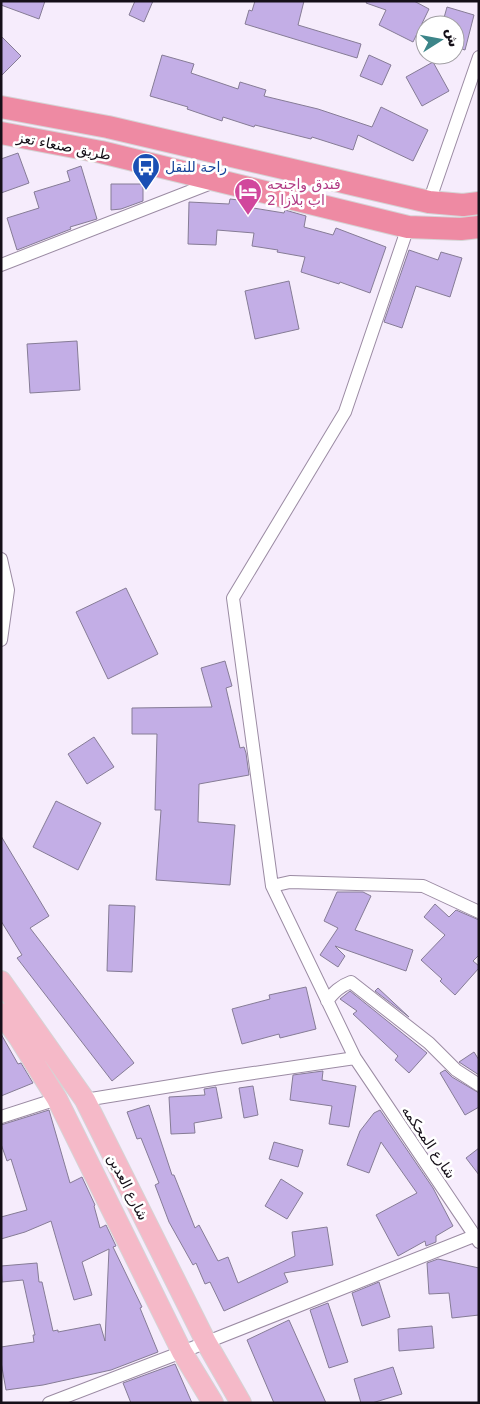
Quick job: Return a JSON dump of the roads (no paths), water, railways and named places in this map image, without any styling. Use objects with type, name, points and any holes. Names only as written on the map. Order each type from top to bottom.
[{"type":"highway","name":"طريق صنعاء تعز","points":[[1,106],[156,138],[429,202],[463,205],[479,203]]},
{"type":"highway","name":"طريق صنعاء تعز","points":[[1,133],[101,152],[408,227],[461,229],[479,226]]},
{"type":"main road","name":"شارع العدين","points":[[1,981],[85,1100],[206,1342],[241,1403]]},
{"type":"main road","name":"شارع العدين","points":[[1,1013],[57,1099],[182,1352],[214,1403]]},
{"type":"street","points":[[429,202],[479,58]]},
{"type":"street","points":[[1,265],[216,181]]},
{"type":"street","name":"شارع المحكمه","points":[[408,227],[345,412],[233,598],[272,886],[355,1058],[476,1239]]},
{"type":"street","points":[[1,559],[8,590],[1,640]]},
{"type":"street","points":[[272,886],[290,882],[423,886],[479,912]]},
{"type":"street","points":[[327,1001],[336,990],[344,984],[351,982],[429,1042],[456,1070],[479,1085]]},
{"type":"street","points":[[85,1100],[355,1058]]},
{"type":"street","points":[[1,1118],[57,1099]]},
{"type":"street","points":[[49,1403],[476,1239]]},
{"type":"place","name":"راحة للنقل","points":[[146,191]]},
{"type":"place","name":"فندق واجنحه اب بلازا 2","points":[[248,216]]}]
